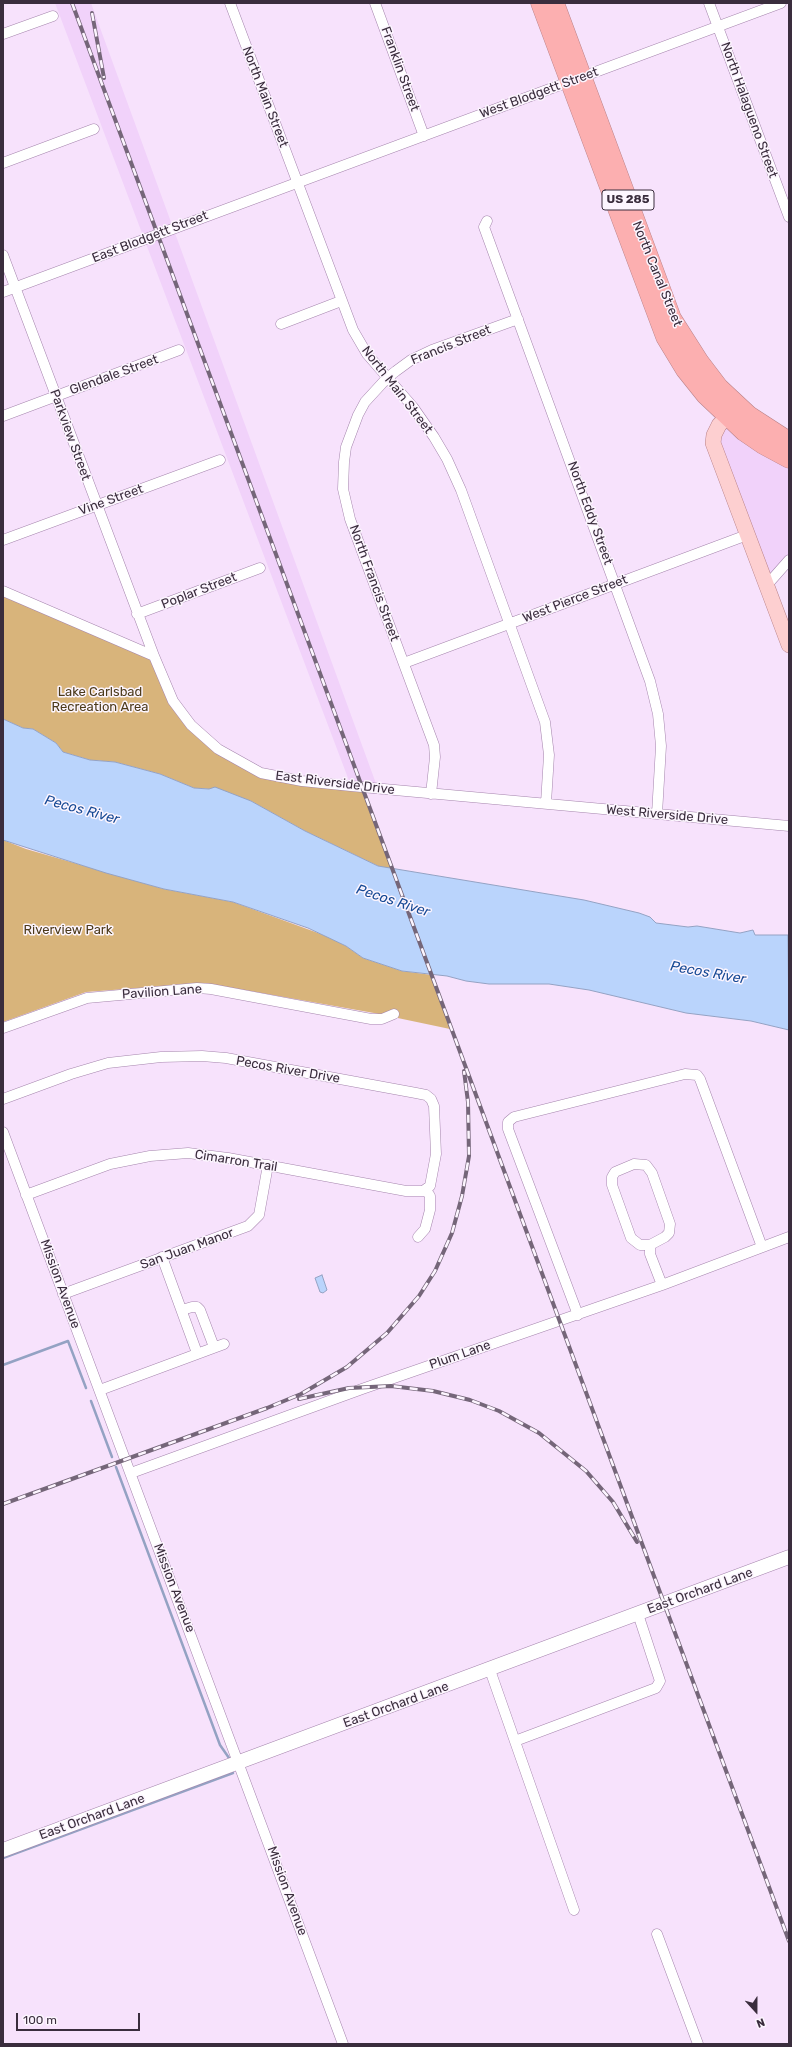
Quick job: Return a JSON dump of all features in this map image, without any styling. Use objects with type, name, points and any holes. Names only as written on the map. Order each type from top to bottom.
[{"type":"highway","name":"North Canal Street","points":[[540,3],[576,79],[672,318],[703,367],[719,386],[749,415],[789,441]]},
{"type":"highway","name":"North Canal Street","points":[[555,3],[576,79],[665,337],[692,379],[705,395],[727,417],[763,445],[789,459]]},
{"type":"highway","points":[[719,386],[727,405],[727,417]]},
{"type":"main road","points":[[727,417],[719,425],[714,436],[713,443],[789,645]]},
{"type":"street","name":"North Main Street","points":[[230,3],[298,182],[341,301],[362,346],[387,378],[414,407],[447,459],[510,623],[545,722],[549,755],[546,803]]},
{"type":"street","name":"Franklin Street","points":[[375,3],[424,136]]},
{"type":"street","name":"North Halagueno Street","points":[[709,3],[789,217]]},
{"type":"street","name":"West Blodgett Street","points":[[298,182],[781,3]]},
{"type":"street","points":[[3,34],[53,16]]},
{"type":"street","points":[[3,163],[94,129]]},
{"type":"street","name":"East Blodgett Street","points":[[3,292],[298,182]]},
{"type":"street","name":"North Eddy Street","points":[[487,221],[484,227],[647,670],[658,714],[662,763],[657,814]]},
{"type":"street","name":"Parkview Street","points":[[3,256],[137,614]]},
{"type":"street","points":[[281,324],[341,301]]},
{"type":"street","name":"Francis Street","points":[[387,378],[411,360],[432,350],[518,319]]},
{"type":"street","name":"Glendale Street","points":[[3,416],[179,350]]},
{"type":"street","name":"North Francis Street","points":[[387,378],[366,402],[353,426],[344,462],[343,489],[350,519],[434,745],[435,757],[431,794]]},
{"type":"street","name":"Vine Street","points":[[3,540],[220,460]]},
{"type":"street","name":"West Pierce Street","points":[[404,663],[747,535]]},
{"type":"street","points":[[767,585],[789,560]]},
{"type":"street","name":"Poplar Street","points":[[137,614],[260,568]]},
{"type":"street","points":[[3,591],[154,656]]},
{"type":"street","name":"East Riverside Drive","points":[[137,614],[173,701],[191,725],[218,749],[249,768],[272,776],[302,781],[431,794],[546,803]]},
{"type":"street","name":"West Riverside Drive","points":[[546,803],[789,826]]},
{"type":"street","name":"Pavilion Lane","points":[[3,1028],[87,998],[197,988],[211,989],[371,1019],[382,1019],[394,1014]]},
{"type":"street","name":"Pecos River Drive","points":[[3,1099],[71,1074],[108,1063],[183,1056],[226,1058],[426,1095],[431,1099],[434,1106],[436,1154],[430,1186],[426,1190]]},
{"type":"street","points":[[578,1315],[508,1129],[508,1122],[514,1117],[685,1074],[696,1076],[700,1079],[762,1247]]},
{"type":"street","name":"Mission Avenue","points":[[3,1132],[343,2044]]},
{"type":"street","name":"Cimarron Trail","points":[[26,1195],[110,1164],[150,1156],[199,1154],[268,1165],[406,1191],[416,1192],[426,1190]]},
{"type":"street","points":[[634,1164],[646,1165],[652,1173],[670,1224],[669,1233],[665,1237],[650,1245],[640,1245],[631,1238],[612,1184],[614,1172],[634,1164]]},
{"type":"street","name":"San Juan Manor","points":[[64,1294],[248,1226],[254,1222],[259,1215],[268,1165]]},
{"type":"street","points":[[418,1237],[425,1229],[430,1210],[430,1196],[426,1190]]},
{"type":"street","name":"Plum Lane","points":[[131,1473],[370,1386],[662,1285],[789,1237]]},
{"type":"street","points":[[650,1245],[650,1254],[662,1285]]},
{"type":"street","points":[[162,1257],[197,1353]]},
{"type":"street","points":[[100,1390],[219,1345],[200,1310],[196,1307],[192,1307],[182,1310]]},
{"type":"street","name":"East Orchard Lane","points":[[3,1850],[490,1670],[789,1557]]},
{"type":"street","points":[[515,1740],[656,1688],[660,1681],[638,1614]]},
{"type":"street","points":[[490,1670],[574,1910]]},
{"type":"street","points":[[657,1934],[698,2044]]},
{"type":"shaded area","points":[[55,3],[91,3],[378,789],[351,786]]},
{"type":"shaded area","points":[[727,417],[789,459],[789,560],[767,585],[714,435]]},
{"type":"green space","name":"Lake Carlsbad Recreation Area","points":[[3,591],[154,656],[191,725],[249,768],[363,788],[394,870],[378,866],[305,831],[251,801],[209,789],[194,788],[160,774],[115,762],[90,760],[63,752],[56,743],[33,729],[23,728],[3,719]]},
{"type":"green space","name":"Riverview Park","points":[[3,840],[26,849],[164,889],[233,902],[329,937],[346,946],[363,958],[402,971],[432,975],[450,1029],[374,1013],[205,983],[86,992],[3,1022]]},
{"type":"water","name":"Pecos River","points":[[3,719],[23,728],[33,729],[56,743],[63,752],[90,760],[115,762],[160,774],[194,788],[209,789],[215,787],[251,801],[305,831],[378,866],[584,900],[639,913],[650,917],[656,923],[688,927],[697,926],[740,933],[753,930],[755,935],[788,935],[789,1030],[751,1021],[686,1013],[589,990],[549,984],[489,984],[466,981],[447,976],[402,971],[363,958],[346,946],[308,928],[233,902],[164,889],[106,873],[3,840]]},
{"type":"water","points":[[322,1275],[327,1290],[323,1293],[320,1292],[315,1278]]},
{"type":"waterway","points":[[3,1365],[68,1341],[86,1388]]},
{"type":"waterway","points":[[91,1401],[112,1457]]},
{"type":"waterway","points":[[116,1467],[220,1745],[229,1758]]},
{"type":"waterway","points":[[3,1858],[233,1773]]},
{"type":"railway","points":[[72,3],[789,1941]]},
{"type":"railway","points":[[92,13],[104,78]]},
{"type":"railway","points":[[3,1504],[267,1408],[301,1394],[347,1367],[387,1333],[419,1296],[435,1271],[452,1233],[462,1196],[469,1156],[468,1102],[464,1071]]},
{"type":"railway","points":[[299,1399],[349,1388],[391,1386],[433,1391],[470,1400],[499,1411],[539,1433],[586,1471],[613,1502],[637,1542]]}]
